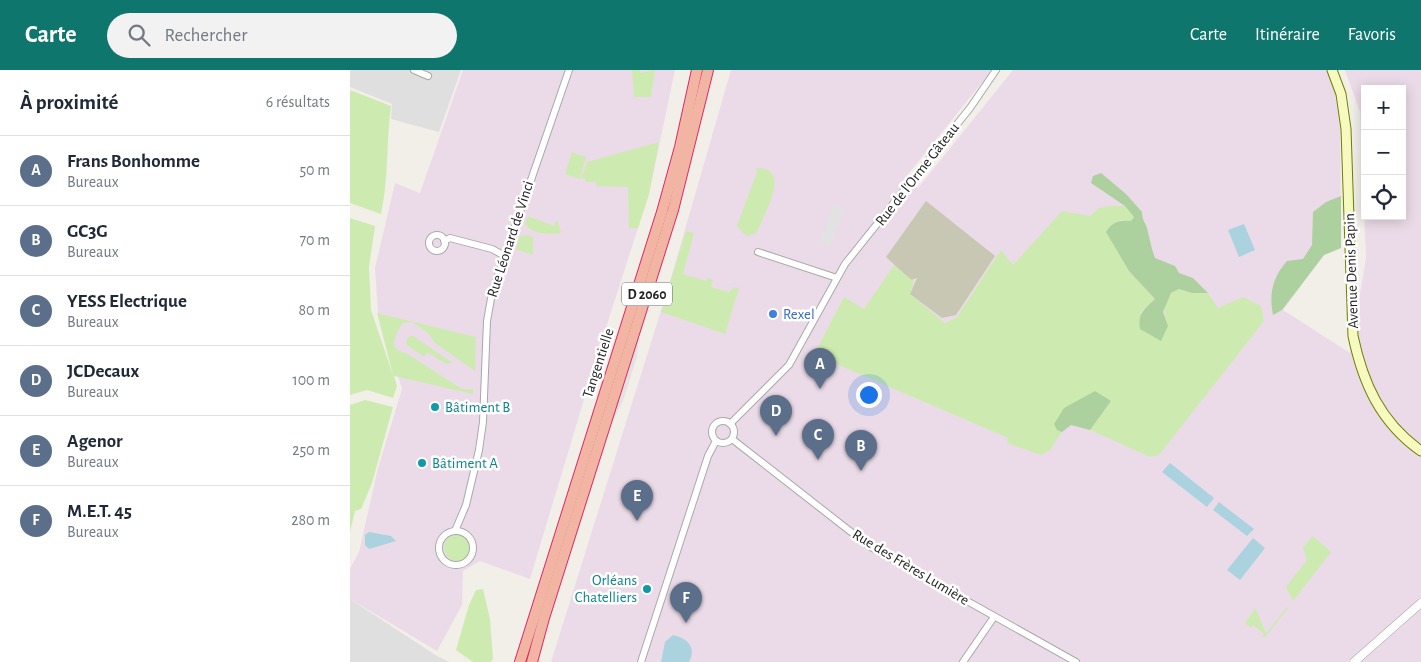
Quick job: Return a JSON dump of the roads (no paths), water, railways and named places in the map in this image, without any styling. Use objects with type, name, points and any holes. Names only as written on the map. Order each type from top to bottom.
[{"type":"highway","name":"Tangentielle","points":[[520,662],[662,212],[689,105],[695,70]]},
{"type":"highway","name":"Tangentielle","points":[[532,662],[673,210],[708,70]]},
{"type":"main road","name":"Avenue Denis Papin","points":[[1332,70],[1345,113],[1353,336],[1358,359],[1370,394],[1380,410],[1401,436],[1421,451]]},
{"type":"street","points":[[414,70],[428,76]]},
{"type":"street","name":"Rue Léonard de Vinci","points":[[468,535],[474,545],[471,557],[465,563],[453,565],[442,558],[439,546],[444,536],[455,531],[466,505],[483,422],[488,307],[503,255],[569,70]]},
{"type":"street","name":"Rue de l'Orme Gâteau","points":[[716,441],[712,432],[715,425],[721,421],[730,424],[789,365],[803,344],[845,264],[970,108],[996,70]]},
{"type":"street","points":[[444,241],[450,238],[492,249],[503,255]]},
{"type":"street","points":[[758,252],[837,278]]},
{"type":"street","points":[[642,662],[708,456],[716,441],[726,443],[732,439],[734,431],[730,424]]},
{"type":"street","name":"Rue des Frères Lumière","points":[[732,439],[869,546],[1076,662]]},
{"type":"street","points":[[466,505],[464,523],[468,535]]},
{"type":"street","points":[[455,531],[468,535]]},
{"type":"street","points":[[1354,662],[1421,603]]},
{"type":"street","points":[[963,662],[994,617]]},
{"type":"water","points":[[1244,224],[1255,250],[1239,257],[1228,230]]},
{"type":"water","points":[[1170,463],[1214,498],[1207,507],[1162,472]]},
{"type":"water","points":[[1219,502],[1254,529],[1247,536],[1213,510]]},
{"type":"water","points":[[369,532],[391,536],[396,541],[369,549],[365,545],[365,535]]},
{"type":"water","points":[[1253,538],[1265,548],[1240,580],[1227,570]]},
{"type":"water","points":[[673,635],[683,638],[689,644],[692,652],[689,662],[661,662],[665,642]]},
{"type":"place","name":"Rexel","points":[[773,314]]},
{"type":"place","name":"Frans Bonhomme","points":[[820,389]]},
{"type":"place","name":"Bâtiment B","points":[[435,407]]},
{"type":"place","name":"JCDecaux","points":[[776,436]]},
{"type":"place","name":"YESS Electrique","points":[[818,460]]},
{"type":"place","name":"Bâtiment A","points":[[422,463]]},
{"type":"place","name":"GC3G","points":[[861,471]]},
{"type":"place","name":"Agenor","points":[[637,521]]},
{"type":"place","name":"Orléans Chatelliers","points":[[647,589]]},
{"type":"place","name":"M.E.T. 45","points":[[686,623]]}]
